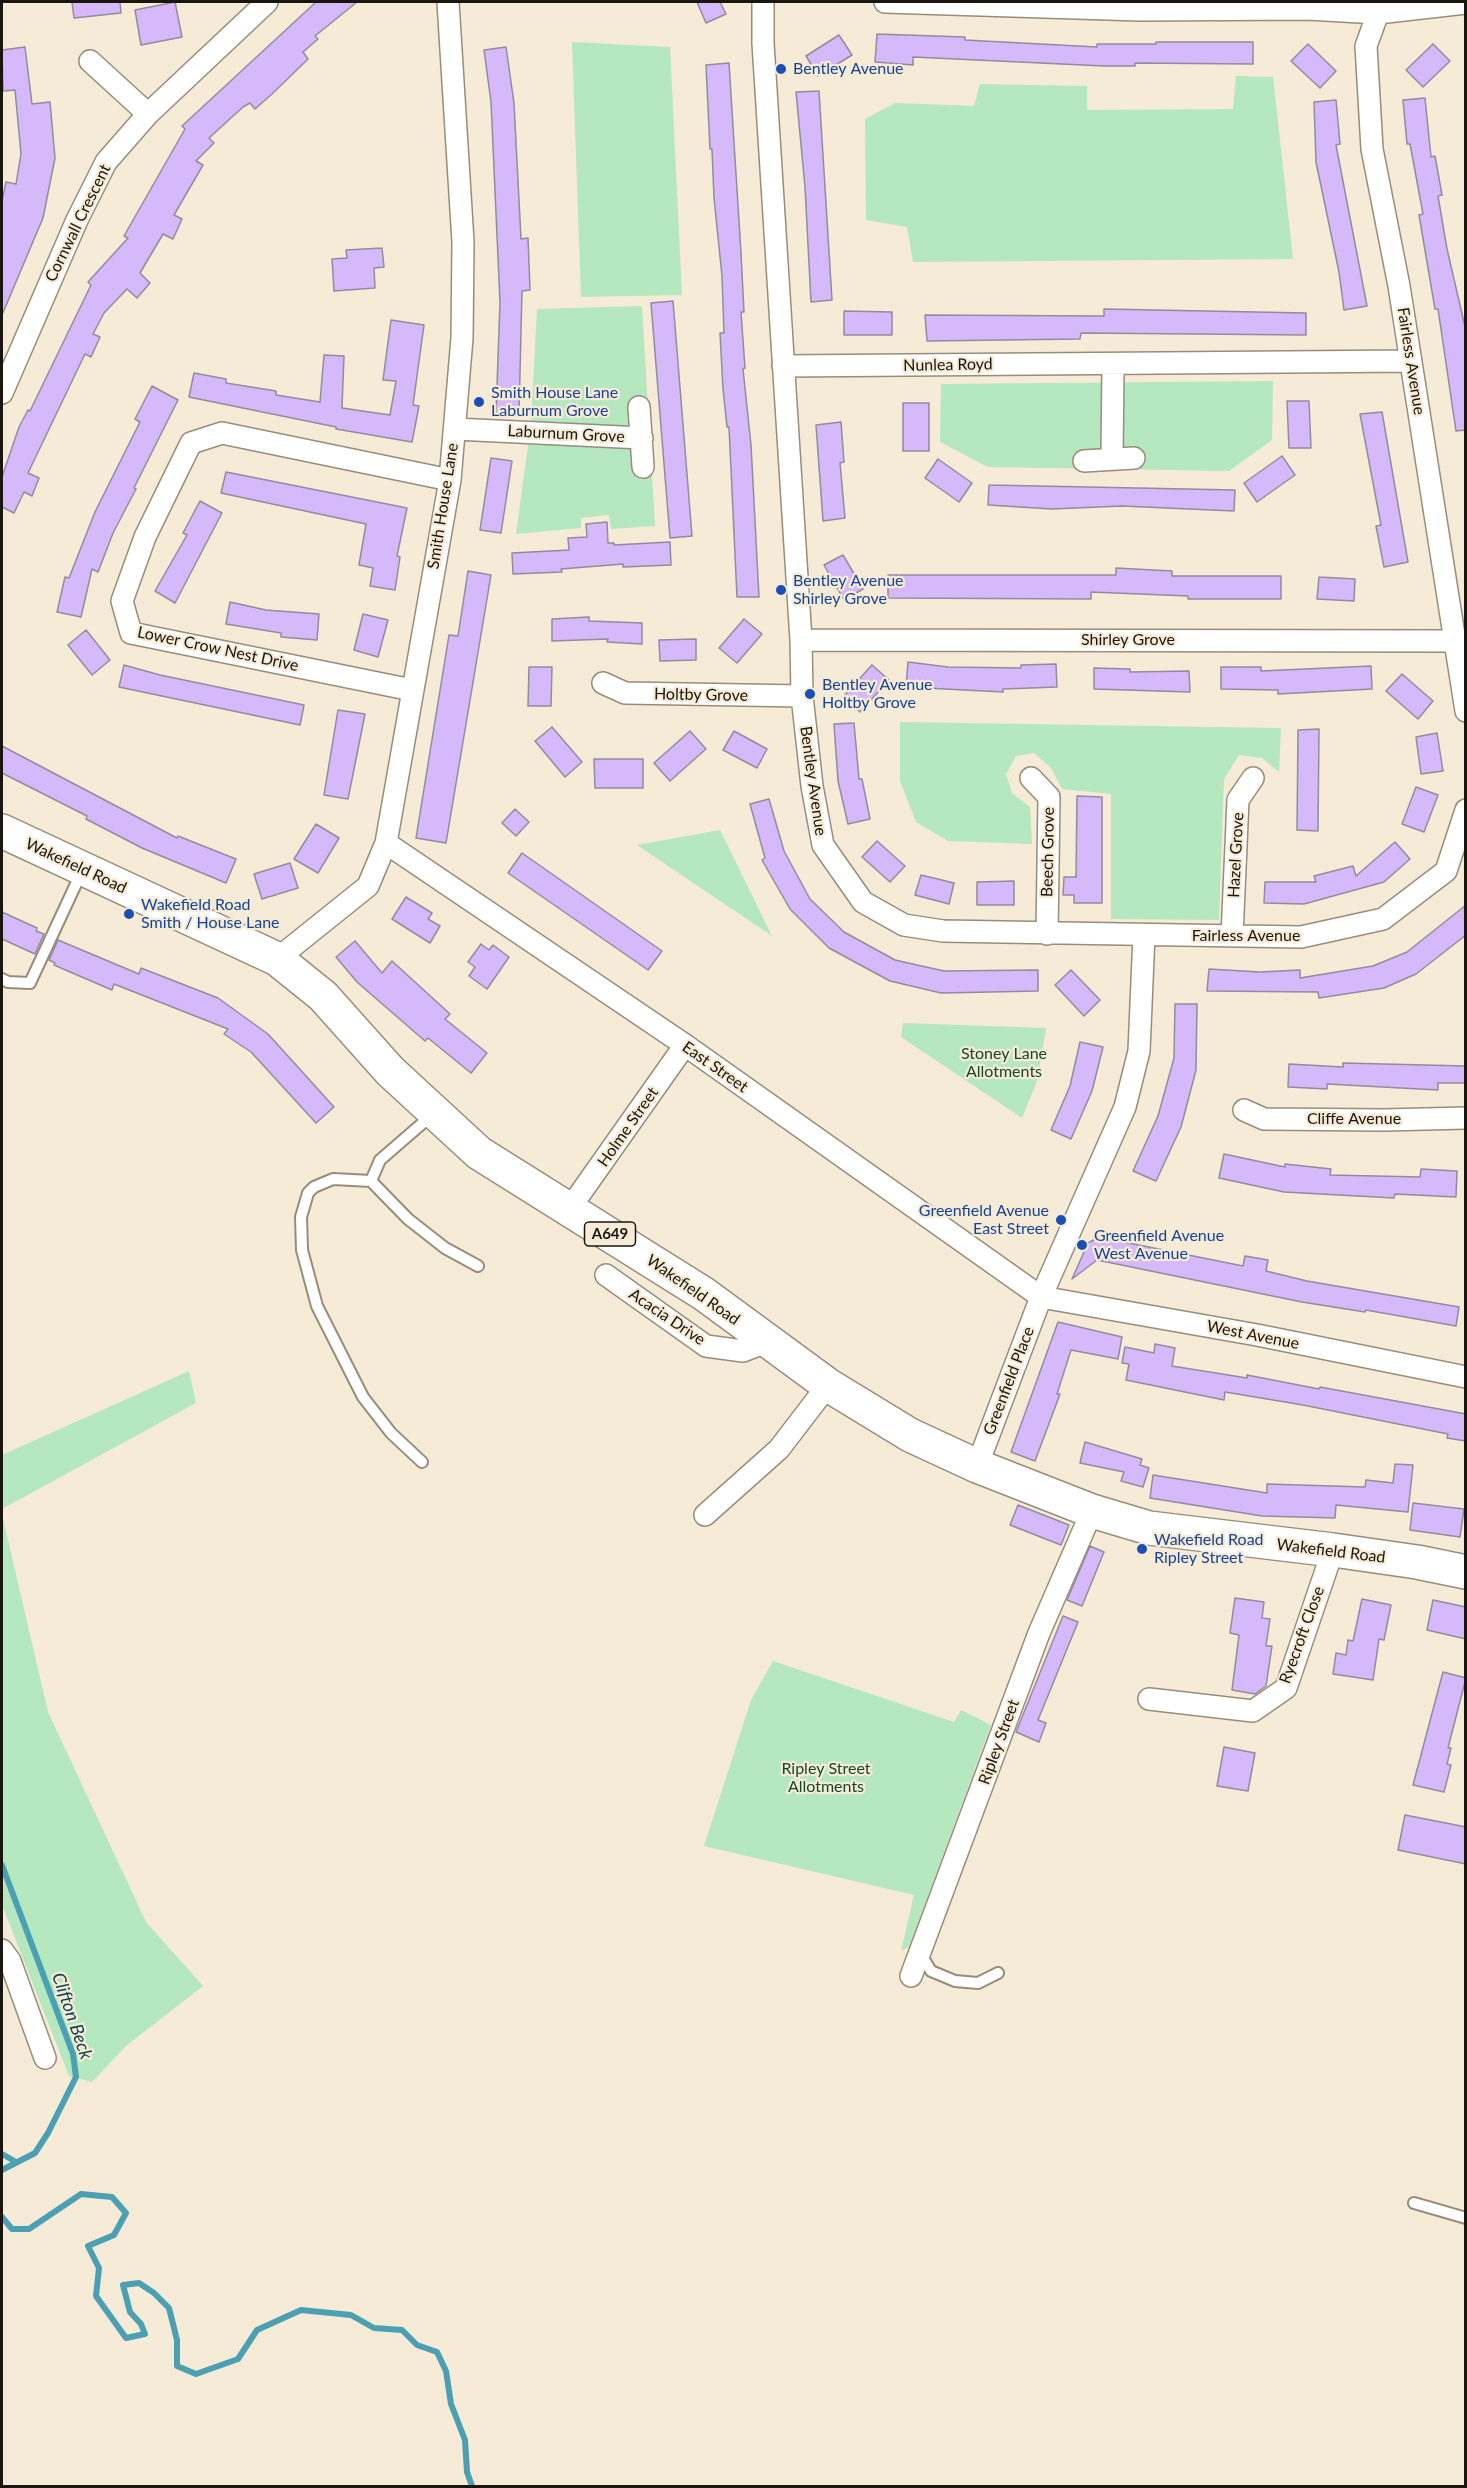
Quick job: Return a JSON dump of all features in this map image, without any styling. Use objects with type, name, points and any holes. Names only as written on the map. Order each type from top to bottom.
[{"type":"main road","name":"Wakefield Road","points":[[2,831],[82,871],[277,959],[323,996],[390,1071],[479,1153],[704,1294],[766,1342],[828,1385],[910,1435],[977,1466],[1092,1511],[1149,1528],[1333,1550],[1417,1562],[1466,1572]]},
{"type":"street","name":"Cornwall Crescent","points":[[2,393],[77,220],[106,162],[148,114],[267,2]]},
{"type":"street","name":"Smith House Lane","points":[[277,959],[368,886],[386,843],[450,480],[462,338],[463,242],[448,2]]},
{"type":"street","name":"Bentley Avenue","points":[[763,2],[763,55],[801,640],[802,696],[812,786],[823,845],[863,902],[904,925],[943,931],[1144,935]]},
{"type":"street","points":[[885,2],[1140,10],[1307,9],[1377,13],[1466,3]]},
{"type":"street","name":"Fairless Avenue","points":[[1377,13],[1366,46],[1372,149],[1399,286],[1466,711]]},
{"type":"street","points":[[90,61],[148,114]]},
{"type":"street","name":"Nunlea Royd","points":[[783,366],[1411,361]]},
{"type":"street","points":[[1112,458],[1113,364]]},
{"type":"street","name":"Laburnum Grove","points":[[639,407],[643,467]]},
{"type":"street","name":"Laburnum Grove","points":[[454,429],[642,438]]},
{"type":"street","name":"Lower Crow Nest Drive","points":[[412,690],[131,633],[122,601],[145,537],[191,443],[222,433],[450,480]]},
{"type":"street","points":[[1084,461],[1134,458]]},
{"type":"street","name":"Shirley Grove","points":[[801,640],[1454,640]]},
{"type":"street","name":"Holtby Grove","points":[[603,683],[625,693],[802,696]]},
{"type":"street","name":"Beech Grove","points":[[1031,777],[1049,797],[1047,934]]},
{"type":"street","name":"Hazel Grove","points":[[1232,936],[1238,800],[1252,778]]},
{"type":"street","name":"Fairless Avenue","points":[[1144,935],[1301,937],[1383,920],[1446,871],[1466,810]]},
{"type":"street","name":"East Street","points":[[386,843],[686,1046],[1041,1297]]},
{"type":"street","name":"Greenfield Place","points":[[977,1466],[1041,1297],[1125,1107],[1139,1051],[1144,935]]},
{"type":"street","name":"Holme Street","points":[[570,1208],[686,1046]]},
{"type":"street","name":"Cliffe Avenue","points":[[1244,1110],[1264,1119],[1466,1118]]},
{"type":"street","name":"Acacia Drive","points":[[606,1275],[706,1346],[743,1351],[766,1342]]},
{"type":"street","name":"West Avenue","points":[[1041,1297],[1257,1335],[1466,1377]]},
{"type":"street","points":[[705,1515],[778,1449],[828,1385]]},
{"type":"street","name":"Ripley Street","points":[[911,1976],[1039,1633],[1092,1511]]},
{"type":"street","name":"Ryecroft Close","points":[[1149,1699],[1254,1711],[1286,1688],[1333,1550]]},
{"type":"street","points":[[2,1950],[10,1961],[45,2058]]},
{"type":"lane","points":[[2,979],[8,982],[30,983],[82,871]]},
{"type":"lane","points":[[371,1181],[380,1160],[434,1112]]},
{"type":"lane","points":[[422,1462],[391,1433],[363,1397],[321,1313],[302,1250],[301,1217],[308,1193],[314,1187],[333,1179],[371,1181],[408,1219],[445,1248],[478,1266]]},
{"type":"lane","points":[[920,1952],[931,1971],[955,1981],[978,1983],[998,1973]]},
{"type":"lane","points":[[1414,2203],[1466,2218]]},
{"type":"green space","points":[[572,42],[670,47],[682,295],[581,297]]},
{"type":"green space","points":[[1236,76],[1273,77],[1293,259],[913,262],[907,227],[866,220],[865,119],[895,103],[974,106],[980,84],[1087,86],[1087,110],[1233,109]]},
{"type":"green space","points":[[642,306],[655,526],[611,529],[609,515],[581,518],[581,528],[516,534],[531,424],[537,309]]},
{"type":"green space","points":[[1273,381],[1272,440],[1229,471],[988,467],[940,442],[941,384]]},
{"type":"green space","points":[[900,722],[1281,728],[1279,772],[1262,758],[1239,755],[1224,779],[1219,920],[1111,919],[1111,794],[1062,789],[1051,768],[1034,753],[1016,756],[1006,774],[1012,793],[1030,807],[1032,844],[948,841],[916,822],[900,781]]},
{"type":"green space","points":[[720,830],[772,936],[637,845]]},
{"type":"green space","name":"Stoney Lane Allotments","points":[[903,1023],[1046,1028],[1037,1081],[1022,1118],[901,1037]]},
{"type":"green space","points":[[189,1371],[196,1403],[2,1509],[2,1455]]},
{"type":"green space","points":[[2,1514],[48,1712],[146,1922],[203,1986],[126,2046],[92,2082],[69,2076],[2,1905]]},
{"type":"green space","name":"Ripley Street Allotments","points":[[773,1661],[954,1722],[961,1710],[991,1725],[909,1947],[901,1951],[914,1895],[704,1846],[751,1700]]},
{"type":"building","points":[[72,2],[120,2],[121,13],[74,18]]},
{"type":"building","points":[[175,2],[182,37],[141,45],[135,10]]},
{"type":"building","points":[[316,2],[357,2],[315,36],[318,39],[303,52],[308,59],[272,94],[255,109],[250,103],[243,107],[209,138],[214,143],[196,161],[203,165],[174,215],[182,219],[173,239],[163,234],[140,273],[150,283],[137,298],[127,289],[104,313],[93,334],[100,337],[91,357],[85,354],[28,473],[39,478],[32,496],[24,492],[14,513],[2,507],[2,477],[19,427],[28,410],[30,411],[91,285],[88,282],[128,238],[124,236],[185,129],[182,126]]},
{"type":"building","points":[[697,2],[720,2],[726,14],[706,23]]},
{"type":"building","points":[[877,34],[965,37],[965,40],[1097,47],[1097,44],[1156,44],[1156,42],[1253,42],[1253,64],[1135,63],[1135,66],[1104,66],[913,57],[913,65],[875,62]]},
{"type":"building","points":[[839,35],[852,55],[818,76],[806,56]]},
{"type":"building","points":[[1308,44],[1336,71],[1320,88],[1291,61]]},
{"type":"building","points":[[1433,44],[1450,61],[1423,87],[1406,70]]},
{"type":"building","points":[[25,47],[32,104],[50,102],[55,158],[43,218],[2,315],[2,201],[6,182],[16,184],[21,154],[15,90],[3,91],[2,50]]},
{"type":"building","points":[[506,47],[514,103],[521,239],[528,238],[530,290],[522,291],[519,414],[496,413],[500,302],[491,102],[484,50]]},
{"type":"building","points":[[729,63],[744,312],[741,312],[745,368],[743,369],[751,445],[759,597],[737,597],[729,427],[727,427],[723,389],[720,333],[724,333],[722,276],[714,198],[712,149],[710,149],[706,65]]},
{"type":"building","points":[[819,91],[832,300],[811,302],[805,187],[796,92]]},
{"type":"building","points":[[1425,98],[1431,157],[1435,156],[1442,195],[1438,196],[1447,249],[1466,331],[1466,430],[1456,431],[1438,309],[1435,309],[1419,215],[1423,214],[1410,144],[1407,144],[1403,100]]},
{"type":"building","points":[[1336,100],[1340,144],[1336,145],[1367,306],[1344,310],[1339,272],[1316,162],[1314,102]]},
{"type":"building","points":[[382,248],[384,267],[374,268],[375,288],[334,291],[332,259],[347,258],[346,250]]},
{"type":"building","points":[[673,301],[692,536],[670,538],[651,303]]},
{"type":"building","points":[[1104,309],[1306,313],[1306,335],[1081,333],[1080,339],[927,341],[925,315],[1104,316]]},
{"type":"building","points":[[844,311],[892,312],[892,335],[844,335]]},
{"type":"building","points":[[391,320],[424,325],[413,405],[419,406],[412,442],[336,429],[336,427],[189,397],[194,373],[226,379],[226,383],[276,391],[276,395],[320,402],[324,355],[344,356],[342,408],[390,415],[396,381],[383,380]]},
{"type":"building","points":[[152,386],[178,400],[113,533],[98,572],[92,569],[81,617],[57,612],[65,577],[69,578],[95,512],[140,422],[135,419]]},
{"type":"building","points":[[1287,401],[1309,401],[1311,448],[1289,448]]},
{"type":"building","points":[[903,403],[929,403],[929,451],[903,451]]},
{"type":"building","points":[[1382,412],[1408,562],[1384,567],[1376,526],[1381,525],[1360,414]]},
{"type":"building","points":[[841,422],[844,462],[840,463],[845,518],[823,521],[816,425]]},
{"type":"building","points":[[1282,456],[1295,475],[1257,502],[1244,483]]},
{"type":"building","points":[[491,458],[512,461],[501,533],[480,530]]},
{"type":"building","points":[[938,459],[972,483],[959,502],[925,478]]},
{"type":"building","points":[[226,472],[407,508],[397,556],[400,557],[395,590],[370,586],[373,568],[359,565],[366,524],[221,493]]},
{"type":"building","points":[[989,485],[1235,490],[1234,511],[1122,506],[1052,509],[988,505]]},
{"type":"building","points":[[200,501],[222,513],[175,603],[155,591],[187,535],[183,533]]},
{"type":"building","points":[[607,522],[608,543],[614,543],[614,545],[670,542],[671,565],[623,567],[623,564],[561,569],[562,572],[513,574],[512,553],[569,550],[568,538],[587,537],[586,524]]},
{"type":"building","points":[[843,555],[863,589],[844,600],[824,565]]},
{"type":"building","points":[[1116,568],[1172,571],[1172,576],[1281,576],[1281,599],[1188,599],[1188,596],[1091,592],[1091,599],[888,598],[888,575],[1116,575]]},
{"type":"building","points":[[468,571],[491,575],[446,843],[416,838],[449,635],[458,636]]},
{"type":"building","points":[[1319,577],[1355,579],[1354,601],[1317,599]]},
{"type":"building","points":[[230,602],[266,610],[319,614],[317,640],[281,637],[281,633],[226,624]]},
{"type":"building","points":[[363,614],[388,620],[378,657],[354,650]]},
{"type":"building","points":[[589,617],[589,621],[642,623],[642,644],[607,642],[608,639],[552,641],[552,619]]},
{"type":"building","points":[[744,619],[762,634],[737,663],[719,648]]},
{"type":"building","points":[[86,630],[110,660],[92,675],[68,645]]},
{"type":"building","points":[[696,639],[696,660],[660,661],[659,640]]},
{"type":"building","points":[[908,662],[948,667],[1021,668],[1021,665],[1056,664],[1057,687],[1003,689],[1003,692],[906,687]]},
{"type":"building","points":[[124,665],[160,675],[304,705],[300,725],[119,687]]},
{"type":"building","points":[[872,665],[889,680],[860,712],[843,697]]},
{"type":"building","points":[[1371,666],[1372,689],[1278,694],[1278,690],[1221,689],[1221,667],[1261,667],[1261,671]]},
{"type":"building","points":[[529,667],[552,667],[551,706],[528,706]]},
{"type":"building","points":[[1094,668],[1130,669],[1130,672],[1189,671],[1190,692],[1094,689]]},
{"type":"building","points":[[1402,674],[1433,701],[1418,719],[1386,691]]},
{"type":"building","points":[[338,710],[365,714],[348,799],[324,795]]},
{"type":"building","points":[[854,723],[859,779],[862,779],[870,819],[848,824],[838,781],[834,724]]},
{"type":"building","points":[[552,727],[582,762],[565,777],[535,741]]},
{"type":"building","points":[[1319,729],[1318,831],[1297,830],[1298,730]]},
{"type":"building","points":[[690,731],[706,749],[670,781],[654,763]]},
{"type":"building","points":[[734,731],[767,749],[757,768],[723,750]]},
{"type":"building","points":[[1437,733],[1443,771],[1421,774],[1416,737]]},
{"type":"building","points":[[2,746],[177,838],[178,836],[236,859],[226,883],[142,848],[86,819],[87,816],[2,773]]},
{"type":"building","points":[[594,759],[643,759],[643,788],[595,788]]},
{"type":"building","points":[[1416,787],[1438,795],[1424,832],[1402,824]]},
{"type":"building","points":[[1077,796],[1102,797],[1102,903],[1074,903],[1074,895],[1063,895],[1064,877],[1076,877]]},
{"type":"building","points":[[769,799],[784,851],[810,899],[844,932],[895,960],[944,971],[1038,970],[1038,991],[941,993],[890,981],[829,948],[790,909],[762,860],[765,858],[750,804]]},
{"type":"building","points":[[515,809],[529,822],[516,836],[502,823]]},
{"type":"building","points":[[316,824],[339,838],[318,873],[294,859]]},
{"type":"building","points":[[877,841],[905,866],[890,882],[862,857]]},
{"type":"building","points":[[1395,842],[1410,859],[1384,882],[1304,904],[1264,903],[1265,882],[1316,882],[1314,876],[1353,866],[1356,876]]},
{"type":"building","points":[[522,853],[662,951],[648,970],[508,873]]},
{"type":"building","points":[[290,863],[298,888],[262,899],[254,874]]},
{"type":"building","points":[[921,875],[954,883],[949,904],[915,895]]},
{"type":"building","points":[[1014,881],[1014,905],[977,905],[977,882]]},
{"type":"building","points":[[406,897],[432,913],[428,919],[440,926],[430,943],[392,919]]},
{"type":"building","points":[[1466,905],[1466,935],[1416,974],[1384,988],[1319,998],[1318,992],[1207,991],[1209,969],[1260,972],[1300,970],[1300,978],[1373,966],[1407,952]]},
{"type":"building","points":[[2,912],[37,928],[36,931],[44,934],[35,954],[2,939]]},
{"type":"building","points":[[58,940],[139,974],[141,968],[218,998],[268,1034],[334,1107],[316,1123],[251,1052],[224,1034],[228,1029],[114,984],[112,990],[54,965],[55,963],[49,960]]},
{"type":"building","points":[[355,941],[382,973],[392,961],[450,1014],[445,1019],[487,1053],[471,1073],[428,1038],[425,1041],[357,982],[336,957]]},
{"type":"building","points":[[481,944],[489,950],[493,945],[509,957],[487,989],[469,976],[475,967],[468,962]]},
{"type":"building","points":[[1071,970],[1100,1000],[1084,1016],[1055,985]]},
{"type":"building","points":[[1175,1004],[1197,1004],[1196,1070],[1181,1127],[1156,1181],[1133,1171],[1158,1116],[1174,1058]]},
{"type":"building","points":[[1080,1042],[1103,1047],[1092,1091],[1071,1139],[1051,1130],[1070,1086]]},
{"type":"building","points":[[1343,1063],[1466,1066],[1466,1083],[1438,1083],[1438,1090],[1327,1084],[1327,1089],[1288,1087],[1289,1064],[1343,1067]]},
{"type":"building","points":[[1224,1154],[1285,1167],[1285,1164],[1331,1169],[1330,1175],[1420,1177],[1421,1169],[1457,1171],[1456,1197],[1395,1194],[1394,1198],[1284,1192],[1219,1178]]},
{"type":"building","points":[[1099,1237],[1243,1266],[1245,1256],[1268,1260],[1266,1271],[1307,1281],[1459,1307],[1456,1326],[1366,1310],[1365,1312],[1302,1302],[1097,1260],[1072,1279],[1088,1243]]},
{"type":"building","points":[[1058,1322],[1122,1337],[1118,1359],[1071,1350],[1057,1394],[1060,1394],[1035,1461],[1011,1452]]},
{"type":"building","points":[[1155,1344],[1175,1348],[1172,1366],[1247,1378],[1247,1375],[1466,1414],[1466,1441],[1447,1438],[1448,1434],[1303,1405],[1225,1392],[1224,1400],[1126,1380],[1129,1364],[1122,1363],[1125,1347],[1154,1353]]},
{"type":"building","points":[[1085,1442],[1142,1459],[1140,1465],[1149,1468],[1143,1487],[1121,1481],[1124,1472],[1080,1463]]},
{"type":"building","points":[[1395,1464],[1413,1465],[1408,1512],[1336,1505],[1335,1518],[1262,1516],[1150,1498],[1153,1475],[1267,1493],[1267,1484],[1365,1487],[1366,1480],[1393,1483]]},
{"type":"building","points":[[1413,1503],[1464,1509],[1460,1537],[1410,1530]]},
{"type":"building","points":[[1018,1505],[1069,1525],[1061,1545],[1010,1525]]},
{"type":"building","points":[[1090,1546],[1104,1552],[1082,1606],[1067,1600]]},
{"type":"building","points":[[1235,1598],[1264,1602],[1262,1618],[1270,1619],[1266,1646],[1272,1646],[1266,1686],[1255,1694],[1232,1690],[1239,1635],[1230,1633]]},
{"type":"building","points":[[1362,1599],[1391,1605],[1384,1640],[1379,1639],[1373,1680],[1333,1674],[1336,1653],[1346,1655],[1348,1640],[1353,1641]]},
{"type":"building","points":[[1433,1600],[1466,1607],[1466,1639],[1427,1630]]},
{"type":"building","points":[[1063,1616],[1078,1622],[1038,1720],[1046,1723],[1039,1742],[1016,1732]]},
{"type":"building","points":[[1443,1672],[1466,1678],[1448,1748],[1451,1748],[1447,1764],[1451,1765],[1444,1792],[1413,1785]]},
{"type":"building","points":[[1224,1747],[1255,1753],[1248,1791],[1217,1786]]},
{"type":"building","points":[[1405,1815],[1466,1827],[1466,1864],[1398,1850]]},
{"type":"waterway","name":"Clifton Beck","points":[[2,1865],[73,2054],[76,2077],[48,2133],[35,2153],[2,2170]]},
{"type":"waterway","points":[[2,2154],[16,2162]]},
{"type":"waterway","points":[[2,2217],[12,2229],[29,2229],[81,2194],[112,2197],[126,2213],[114,2235],[88,2246],[99,2268],[96,2296],[126,2338],[145,2334],[141,2324],[130,2312],[123,2285],[139,2283],[154,2293],[169,2308],[177,2340],[177,2366],[196,2374],[238,2359],[257,2330],[301,2310],[351,2315],[374,2328],[402,2330],[417,2345],[437,2352],[446,2371],[451,2404],[465,2440],[467,2472],[472,2486]]},
{"type":"place","name":"Bentley Avenue","points":[[781,69]]},
{"type":"place","name":"Smith House Lane Laburnum Grove","points":[[479,402]]},
{"type":"place","name":"Bentley Avenue Shirley Grove","points":[[781,590]]},
{"type":"place","name":"Bentley Avenue Holtby Grove","points":[[810,694]]},
{"type":"place","name":"Wakefield Road Smith / House Lane","points":[[129,914]]},
{"type":"place","name":"Greenfield Avenue East Street","points":[[1061,1220]]},
{"type":"place","name":"Greenfield Avenue West Avenue","points":[[1082,1245]]},
{"type":"place","name":"Wakefield Road Ripley Street","points":[[1142,1549]]}]
